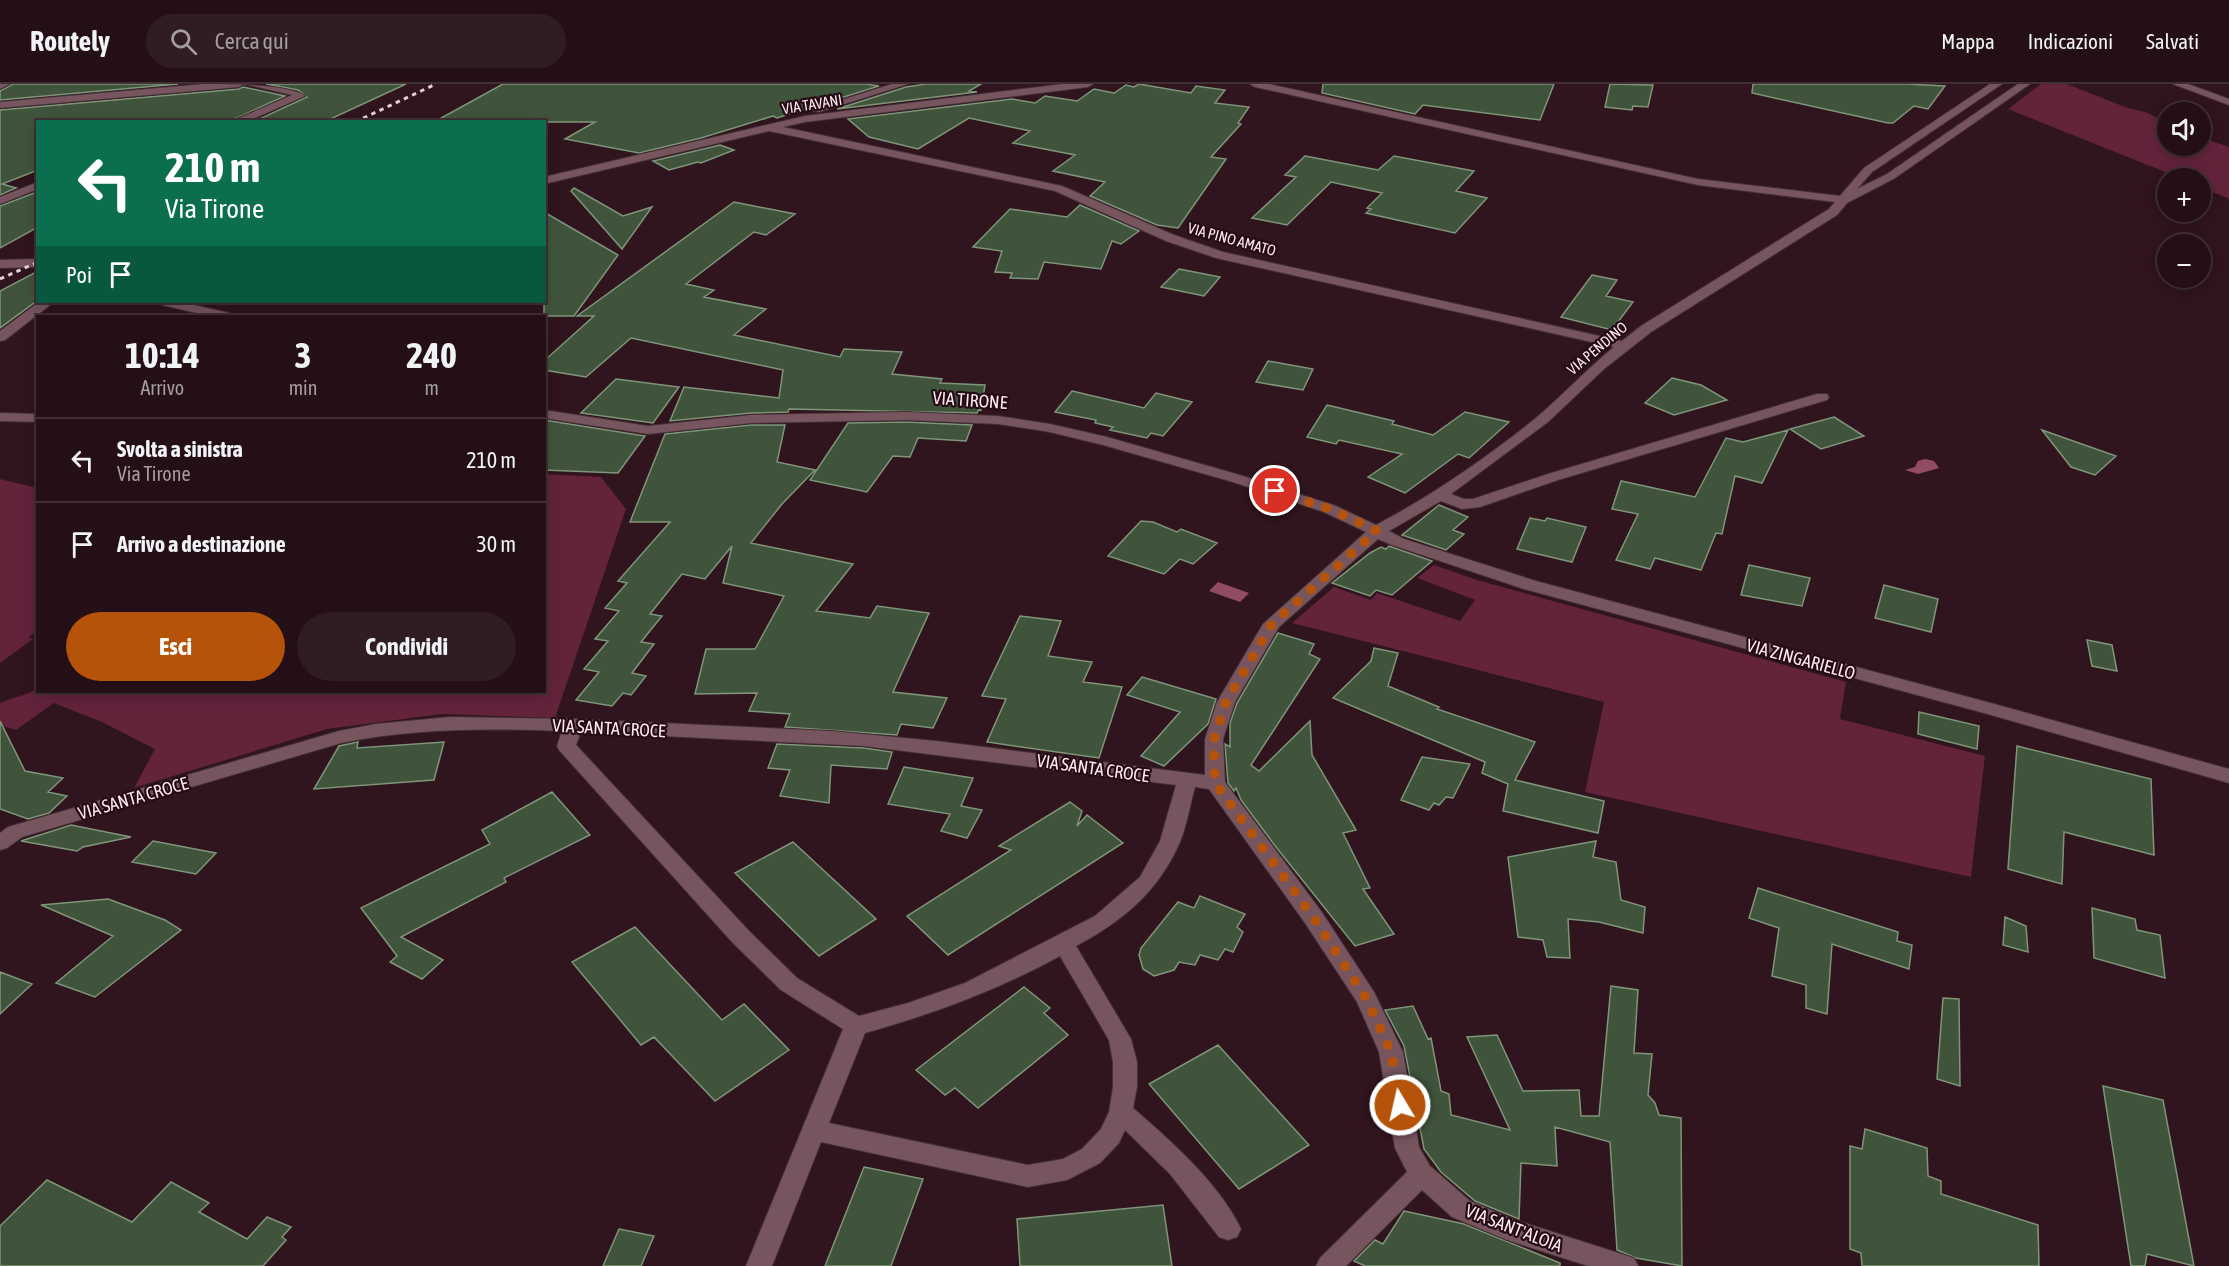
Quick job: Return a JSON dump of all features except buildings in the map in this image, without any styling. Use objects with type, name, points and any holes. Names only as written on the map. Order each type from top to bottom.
[{"type":"street","points":[[0,86],[5,84]]},
{"type":"street","points":[[118,94],[139,84]]},
{"type":"street","points":[[0,105],[239,84]]},
{"type":"street","points":[[240,120],[300,96],[296,93],[249,84]]},
{"type":"street","points":[[805,119],[810,112],[818,109],[903,84]]},
{"type":"street","name":"VIA TAVANI","points":[[546,181],[805,119],[1088,84]]},
{"type":"street","points":[[1255,84],[1698,182],[1845,200]]},
{"type":"street","name":"VIA PENDINO","points":[[1377,531],[1439,495],[1543,419],[1599,366],[1646,329],[1833,212],[1868,170],[1997,84]]},
{"type":"street","name":"VIA PENDINO","points":[[1845,200],[1892,176],[2025,84]]},
{"type":"street","points":[[2178,84],[2229,102]]},
{"type":"street","points":[[826,116],[824,123],[826,132],[836,142]]},
{"type":"street","name":"VIA PINO AMATO","points":[[766,127],[1058,188],[1170,238],[1220,255],[1627,346]]},
{"type":"street","points":[[0,201],[36,186]]},
{"type":"street","points":[[0,264],[36,263]]},
{"type":"street","points":[[0,337],[46,303]]},
{"type":"street","points":[[171,303],[220,315]]},
{"type":"street","points":[[1439,495],[1462,504],[1474,504],[1553,477],[1822,398]]},
{"type":"street","name":"VIA TIRONE","points":[[546,414],[648,430],[751,419],[906,416],[998,420],[1050,428],[1107,441],[1238,479],[1330,509],[1377,531]]},
{"type":"street","points":[[0,417],[36,418]]},
{"type":"street","points":[[1215,783],[1214,739],[1226,702],[1272,624],[1377,531]]},
{"type":"street","name":"VIA ZINGARIELLO","points":[[1377,531],[1398,542],[1530,585],[2229,776]]},
{"type":"street","name":"VIA SANTA CROCE","points":[[5,832],[339,737],[380,728],[474,723],[574,725],[894,742],[1215,783]]},
{"type":"street","points":[[574,725],[566,746],[741,937],[789,984],[856,1026],[911,1011],[973,989],[1103,922],[1147,882],[1170,841],[1187,780]]},
{"type":"street","name":"VIA SANT'ALOIA","points":[[1215,783],[1313,917],[1366,998],[1391,1052],[1407,1148],[1421,1174],[1461,1209],[1507,1229],[1625,1266]]},
{"type":"street","points":[[814,1130],[1028,1176],[1067,1169],[1091,1156],[1110,1136],[1121,1112],[1125,1087],[1125,1062],[1120,1039],[1064,944]]},
{"type":"street","points":[[759,1266],[856,1026]]},
{"type":"street","points":[[1121,1112],[1155,1140],[1201,1189],[1228,1228]]},
{"type":"street","points":[[1329,1266],[1421,1174]]},
{"type":"shaded area","points":[[2041,84],[2067,84],[2125,107],[2148,113],[2157,118],[2157,156],[2211,156],[2211,141],[2229,147],[2229,199],[2211,191],[2211,168],[2157,169],[2008,109]]},
{"type":"shaded area","points":[[1925,459],[1934,461],[1939,468],[1918,474],[1905,470],[1915,467],[1918,461]]},
{"type":"shaded area","points":[[546,474],[601,477],[626,509],[555,718],[442,714],[327,729],[134,788],[155,749],[102,722],[54,703],[16,730],[0,725],[0,703],[36,689],[36,693],[546,693]]},
{"type":"shaded area","points":[[0,479],[36,488],[36,632],[29,637],[33,639],[0,663]]},
{"type":"shaded area","points":[[1434,565],[1477,580],[1846,682],[1840,719],[1985,756],[1971,877],[1585,792],[1604,702],[1292,623],[1334,587],[1371,600],[1377,593],[1460,621],[1475,600],[1417,578]]},
{"type":"shaded area","points":[[1218,582],[1249,593],[1240,602],[1209,591]]},
{"type":"railway","points":[[359,120],[436,84]]},
{"type":"railway","points":[[0,279],[36,263]]},
{"type":"route","points":[[1275,491],[1330,509],[1377,531],[1272,624],[1226,702],[1214,739],[1215,783],[1313,917],[1366,998],[1391,1052],[1400,1105]]}]
